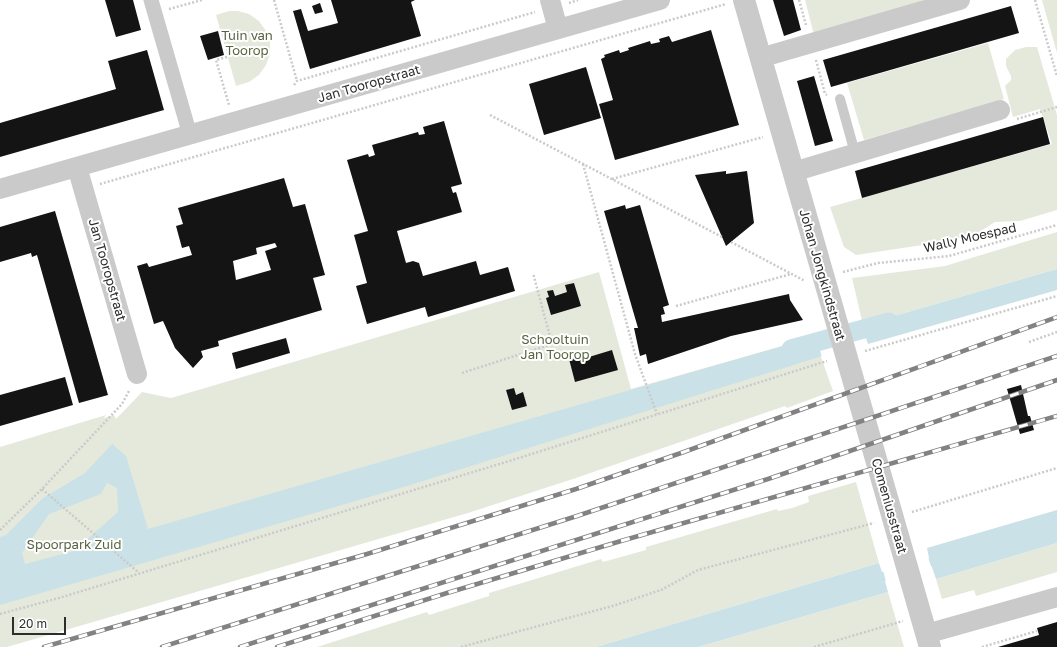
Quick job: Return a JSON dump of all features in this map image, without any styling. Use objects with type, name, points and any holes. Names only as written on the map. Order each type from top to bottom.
[{"type":"street","name":"Jan Tooropstraat","points":[[0,189],[660,0]]},
{"type":"street","points":[[760,58],[960,0]]},
{"type":"street","name":"Johan Jongkindstraat","points":[[734,2],[760,58],[852,377]]},
{"type":"street","points":[[551,4],[558,29]]},
{"type":"street","points":[[153,7],[190,134]]},
{"type":"street","points":[[793,172],[1000,110]]},
{"type":"street","name":"Jan Tooropstraat","points":[[77,167],[137,374]]},
{"type":"street","name":"Comeniusstraat","points":[[852,377],[923,625]]},
{"type":"street","points":[[923,625],[1057,597]]},
{"type":"lane","points":[[840,99],[855,153]]},
{"type":"path","points":[[153,7],[202,0]]},
{"type":"path","points":[[274,0],[297,81]]},
{"type":"path","points":[[277,110],[297,81],[551,4],[578,0]]},
{"type":"path","points":[[1035,0],[1057,76]]},
{"type":"path","points":[[84,189],[734,2]]},
{"type":"path","points":[[227,57],[216,60],[234,122]]},
{"type":"path","points":[[1000,110],[1013,120],[1057,107]]},
{"type":"path","points":[[490,115],[722,237]]},
{"type":"path","points":[[611,179],[763,137]]},
{"type":"path","points":[[583,164],[635,354],[657,414]]},
{"type":"path","name":"Wally Moespad","points":[[841,273],[878,263],[949,256],[1057,225]]},
{"type":"path","points":[[731,242],[807,282]]},
{"type":"path","points":[[462,373],[552,344],[533,273]]},
{"type":"path","points":[[676,306],[792,274]]},
{"type":"path","points":[[0,614],[59,598],[657,414],[845,354],[1057,296]]},
{"type":"path","points":[[1029,342],[1057,332]]},
{"type":"path","points":[[0,530],[42,489],[122,404],[137,374]]},
{"type":"path","points":[[461,647],[616,605],[662,590],[698,570],[895,524],[1057,468]]},
{"type":"path","points":[[42,489],[138,573]]},
{"type":"path","points":[[814,647],[923,625]]},
{"type":"path","points":[[982,647],[1037,630]]},
{"type":"green space","points":[[805,0],[922,0],[923,4],[814,35]]},
{"type":"green space","points":[[1042,0],[1057,0],[1057,53]]},
{"type":"green space","name":"Tuin van Toorop","points":[[229,11],[238,11],[249,14],[259,21],[266,31],[270,42],[270,54],[266,65],[259,75],[249,82],[236,86],[216,15]]},
{"type":"green space","points":[[988,43],[1004,99],[864,140],[847,83]]},
{"type":"green space","points":[[1026,47],[1037,47],[1057,115],[1057,210],[1020,221],[995,222],[979,232],[949,241],[856,255],[844,247],[830,207],[1052,144],[1040,109],[1013,117],[1005,86],[1011,80],[1011,76],[1006,66],[1006,59],[1015,50]]},
{"type":"green space","points":[[1057,232],[1057,269],[863,325],[852,278],[945,266]]},
{"type":"green space","points":[[599,272],[631,389],[814,337],[833,391],[787,408],[785,406],[573,479],[468,513],[7,647],[0,647],[0,447],[106,415],[104,418],[114,415],[116,419],[142,392],[171,398]]},
{"type":"green space","points":[[856,482],[879,563],[596,647],[317,647],[427,612],[429,615],[489,596],[489,593],[601,559],[603,562],[646,550],[646,547],[777,509],[778,511],[792,508],[809,502],[808,496]]},
{"type":"green space","points":[[1057,543],[1057,572],[976,596],[974,590],[942,599],[936,579]]},
{"type":"green space","points":[[888,592],[904,647],[698,647]]},
{"type":"water","points":[[1057,269],[1057,290],[868,344],[867,342],[407,486],[0,605],[0,537],[6,535],[43,498],[85,473],[112,444],[126,456],[148,529],[814,337],[817,348],[866,334],[863,325]],"holes":[[[107,483],[117,488],[118,512],[74,551],[25,564],[22,553],[49,514],[101,494]]]},
{"type":"water","points":[[1057,510],[1057,543],[936,579],[932,567],[885,581],[888,592],[698,647],[596,647],[879,563],[882,572],[929,558],[927,548]]},
{"type":"pier","points":[[862,323],[868,345],[822,358],[819,346],[863,333]]},
{"type":"pier","points":[[928,557],[932,569],[886,582],[883,570]]},
{"type":"building","points":[[105,0],[133,0],[141,30],[116,37]]},
{"type":"building","points":[[331,0],[415,0],[411,2],[421,36],[310,69],[293,11],[301,9],[308,31],[338,23]]},
{"type":"building","points":[[773,0],[793,0],[801,30],[784,36]]},
{"type":"building","points":[[320,3],[323,12],[315,14],[312,6]]},
{"type":"building","points":[[1011,6],[1019,33],[831,87],[823,60]]},
{"type":"building","points":[[711,30],[739,125],[615,160],[599,104],[613,100],[601,59],[605,57],[604,55],[619,50],[620,53],[629,50],[628,48],[650,41],[651,44],[660,42],[659,39],[669,36],[672,42]]},
{"type":"building","points":[[218,31],[224,55],[208,60],[200,36]]},
{"type":"building","points":[[147,50],[164,110],[0,157],[0,123],[116,89],[108,61]]},
{"type":"building","points":[[586,67],[601,118],[544,135],[529,84]]},
{"type":"building","points":[[814,76],[833,141],[815,146],[797,81]]},
{"type":"building","points":[[1043,117],[1050,144],[862,198],[855,171]]},
{"type":"building","points":[[444,121],[462,184],[451,187],[453,193],[456,192],[462,212],[397,231],[406,263],[413,261],[419,263],[423,276],[476,261],[480,275],[508,267],[515,291],[428,317],[425,307],[367,324],[356,286],[367,283],[354,235],[368,231],[347,160],[368,154],[369,157],[375,155],[372,145],[418,132],[419,135],[425,134],[423,127]]},
{"type":"building","points":[[726,171],[726,174],[747,171],[754,223],[726,246],[695,175]]},
{"type":"building","points":[[284,178],[293,207],[305,204],[325,275],[313,278],[322,310],[218,341],[219,346],[201,351],[203,357],[193,368],[175,348],[163,321],[154,324],[137,266],[147,263],[149,267],[192,255],[189,246],[182,248],[176,226],[183,224],[178,208]],"holes":[[[275,243],[277,247],[265,251],[271,270],[236,280],[233,261],[257,254],[256,248]]]},
{"type":"building","points":[[625,205],[626,209],[640,205],[669,305],[663,307],[665,314],[661,315],[662,322],[789,294],[790,300],[803,320],[731,336],[648,364],[646,354],[640,356],[634,328],[638,328],[604,211]]},
{"type":"building","points":[[55,211],[108,395],[79,403],[37,255],[32,257],[31,253],[0,262],[0,227]]},
{"type":"building","points":[[574,283],[581,306],[551,315],[546,298],[549,297],[547,291],[553,290],[555,296],[567,292],[565,285]]},
{"type":"building","points":[[286,338],[290,353],[236,369],[232,353]]},
{"type":"building","points":[[612,350],[618,370],[575,382],[569,359],[588,353],[589,357]]},
{"type":"building","points":[[65,377],[73,405],[0,426],[0,395]]},
{"type":"building","points":[[1021,385],[1028,416],[1030,416],[1034,430],[1020,434],[1007,389]]},
{"type":"building","points":[[514,388],[516,395],[523,392],[527,406],[512,410],[506,390]]},
{"type":"building","points":[[1057,622],[1057,647],[998,647],[1039,635],[1037,628]]},
{"type":"waterway","points":[[791,349],[889,322]]},
{"type":"railway","points":[[44,647],[367,554],[576,489],[681,453],[1057,317]]},
{"type":"railway","points":[[162,647],[577,516],[1057,356]]},
{"type":"railway","points":[[240,647],[768,479],[1057,380]]},
{"type":"railway","points":[[277,647],[447,593],[621,541],[1057,416]]},
{"type":"park label","name":"Schooltuin Jan Toorop","points":[[555,348]]},
{"type":"park label","name":"Spoorpark Zuid","points":[[74,545]]}]
